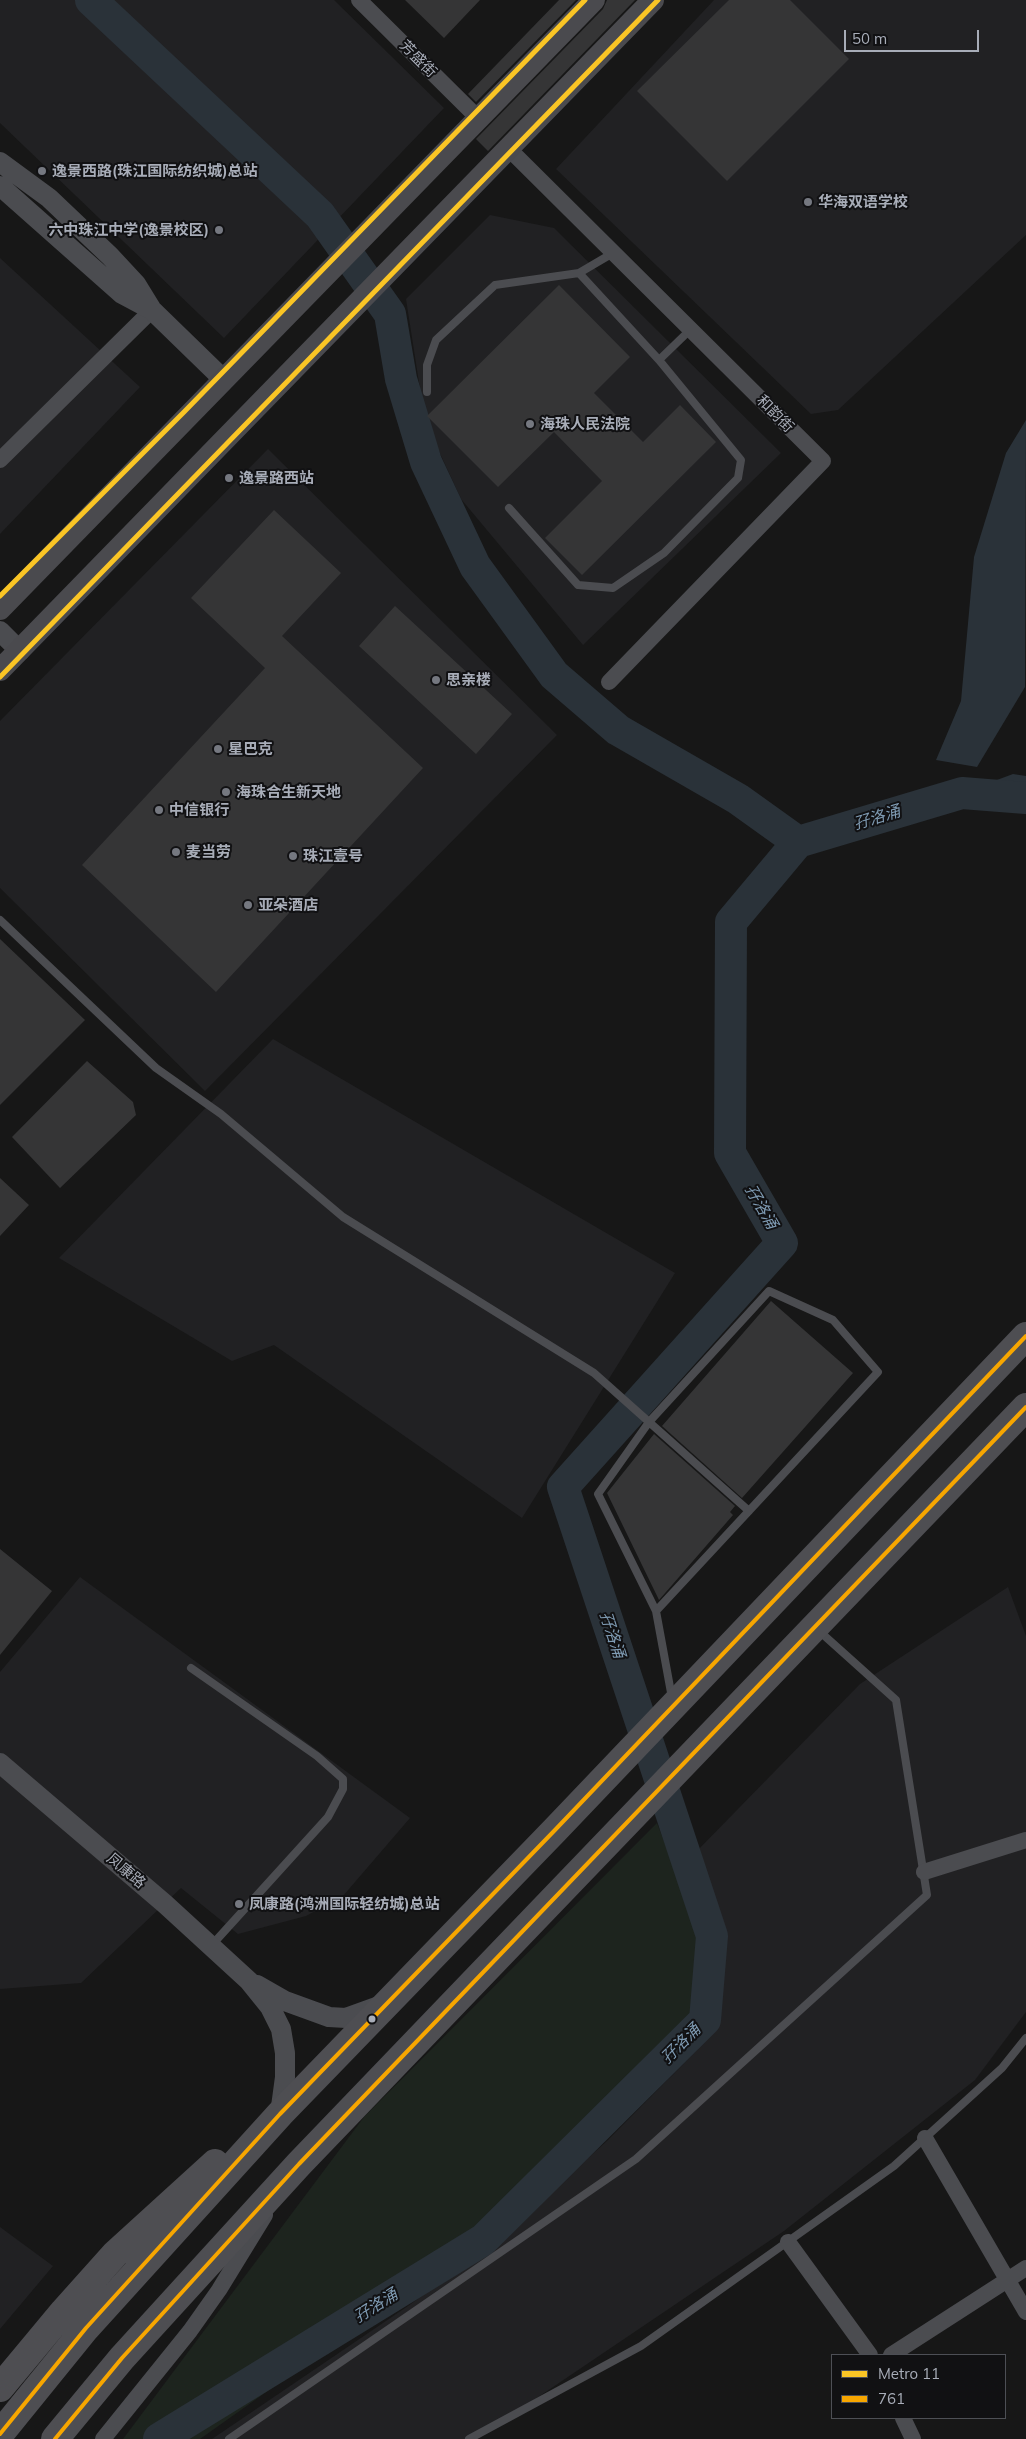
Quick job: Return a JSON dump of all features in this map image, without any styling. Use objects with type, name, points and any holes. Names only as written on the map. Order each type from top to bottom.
[{"type":"highway","points":[[0,2434],[86,2328],[280,2114],[1026,1336]]},
{"type":"highway","points":[[55,2439],[122,2358],[299,2164],[1026,1407]]},
{"type":"highway","points":[[0,2388],[64,2311],[115,2254],[214,2164],[280,2114]]},
{"type":"main road","points":[[0,609],[594,0]]},
{"type":"main road","points":[[0,670],[653,0]]},
{"type":"street","name":"芳盛街","points":[[358,0],[478,117]]},
{"type":"street","name":"和韵街","points":[[509,149],[823,461],[609,682]]},
{"type":"street","points":[[0,162],[49,198],[110,256],[136,284],[152,310],[223,379]]},
{"type":"street","points":[[0,186],[122,294],[152,310]]},
{"type":"street","points":[[0,460],[152,310]]},
{"type":"street","points":[[0,631],[20,650]]},
{"type":"street","name":"凤康路","points":[[0,1763],[249,1980]]},
{"type":"street","points":[[924,1872],[1026,1840]]},
{"type":"street","points":[[249,1980],[285,2001],[329,2017],[346,2018],[384,2004]]},
{"type":"street","points":[[249,1980],[270,2007],[281,2028],[285,2053],[285,2076],[280,2114]]},
{"type":"street","points":[[925,2138],[1026,2312]]},
{"type":"street","points":[[102,2439],[190,2331],[219,2290],[299,2164]]},
{"type":"street","points":[[788,2242],[869,2354]]},
{"type":"street","points":[[893,2354],[1026,2268]]},
{"type":"street","points":[[903,2419],[913,2439]]},
{"type":"lane","points":[[427,392],[427,365],[436,340],[496,285],[579,273],[613,252]]},
{"type":"lane","points":[[509,508],[578,585],[613,588],[664,553],[738,478],[741,460],[659,360],[579,273]]},
{"type":"lane","points":[[659,360],[690,330]]},
{"type":"lane","points":[[0,920],[156,1068],[222,1114],[343,1217],[594,1373],[749,1511]]},
{"type":"lane","points":[[656,1611],[878,1372],[833,1320],[769,1291],[649,1422],[598,1494],[656,1611],[674,1705]]},
{"type":"lane","points":[[229,2439],[636,2159],[927,1895],[896,1700],[814,1627]]},
{"type":"lane","points":[[191,1668],[317,1756],[343,1779],[344,1789],[328,1817],[211,1946]]},
{"type":"lane","points":[[469,2439],[641,2346],[894,2166],[1002,2068],[1026,2038]]},
{"type":"shaded area","name":"六中珠江中学(逸景校区)","points":[[0,0],[334,0],[444,108],[224,338],[0,123]]},
{"type":"shaded area","name":"华海双语学校","points":[[714,0],[1026,0],[1026,235],[838,410],[811,414],[556,169]]},
{"type":"shaded area","points":[[490,215],[554,228],[781,453],[583,645],[461,499],[425,421],[406,299]]},
{"type":"shaded area","points":[[0,258],[140,387],[0,534]]},
{"type":"shaded area","points":[[1026,420],[1025,687],[977,767],[936,760],[961,701],[974,557],[1006,453]]},
{"type":"shaded area","points":[[268,449],[557,735],[205,1091],[0,888],[0,721]]},
{"type":"shaded area","points":[[1013,774],[1026,776],[1026,806],[962,793]]},
{"type":"shaded area","points":[[273,1039],[675,1273],[522,1518],[274,1345],[232,1361],[59,1258]]},
{"type":"shaded area","points":[[80,1577],[410,1818],[343,1896],[306,1916],[238,1934],[181,1888],[81,1983],[0,1989],[0,1672]]},
{"type":"shaded area","points":[[1008,1587],[1026,1636],[1026,2012],[975,2080],[784,2231],[476,2439],[212,2439],[408,2306],[490,2246],[607,2141],[697,2050],[721,1947],[696,1852],[860,1684]]},
{"type":"shaded area","points":[[657,1823],[702,1939],[690,2019],[481,2227],[310,2361],[200,2439],[123,2439],[364,2117]]},
{"type":"shaded area","points":[[0,2227],[53,2266],[0,2329]]},
{"type":"building","points":[[405,0],[480,0],[444,38]]},
{"type":"building","points":[[559,0],[576,0],[476,102],[468,94]]},
{"type":"building","points":[[607,0],[635,0],[488,151],[476,139],[603,9]]},
{"type":"building","points":[[729,0],[790,0],[849,59],[727,181],[637,91]]},
{"type":"building","name":"海珠人民法院","points":[[559,285],[630,357],[594,393],[643,442],[680,405],[716,442],[582,575],[545,538],[602,481],[554,432],[498,487],[427,416]]},
{"type":"building","points":[[274,510],[341,573],[282,636],[423,768],[216,992],[82,865],[265,668],[191,598]]},
{"type":"building","name":"思亲楼","points":[[395,606],[512,714],[476,754],[359,646]]},
{"type":"building","points":[[0,939],[85,1020],[0,1105]]},
{"type":"building","points":[[87,1061],[133,1102],[136,1115],[60,1188],[12,1137]]},
{"type":"building","points":[[0,1178],[29,1205],[0,1236]]},
{"type":"building","points":[[771,1301],[853,1373],[742,1498],[662,1426]]},
{"type":"building","points":[[654,1434],[735,1506],[730,1512],[733,1515],[659,1600],[607,1493]]},
{"type":"building","points":[[0,1549],[52,1591],[0,1655]]},
{"type":"waterway","points":[[91,0],[320,215],[390,314],[401,379],[426,462],[475,566],[554,675],[618,730],[738,799],[798,842]]},
{"type":"waterway","name":"孖洛涌","points":[[159,2439],[483,2240],[705,2020],[712,1936],[563,1487],[782,1243],[730,1153],[731,922],[798,842],[962,793],[1026,798]]},
{"type":"metro line","name":"11","points":[[0,596],[184,412],[585,0]]},
{"type":"metro line","name":"11","points":[[0,677],[658,0]]},
{"type":"transit line","name":"761","points":[[0,2434],[86,2328],[280,2114],[555,1830],[1026,1336]]},
{"type":"transit line","name":"761","points":[[55,2439],[122,2358],[299,2164],[1026,1407]]},
{"type":"place","name":"逸景西路(珠江国际纺织城)总站","points":[[42,171]]},
{"type":"place","name":"华海双语学校","points":[[808,202]]},
{"type":"place","name":"六中珠江中学(逸景校区)","points":[[219,230]]},
{"type":"place","name":"海珠人民法院","points":[[530,424]]},
{"type":"place","name":"逸景路西站","points":[[229,478]]},
{"type":"place","name":"思亲楼","points":[[436,680]]},
{"type":"place","name":"星巴克","points":[[218,749]]},
{"type":"place","name":"海珠合生新天地","points":[[226,792]]},
{"type":"place","name":"中信银行","points":[[159,810]]},
{"type":"place","name":"麦当劳","points":[[176,852]]},
{"type":"place","name":"珠江壹号","points":[[293,856]]},
{"type":"place","name":"亚朵酒店","points":[[248,905]]},
{"type":"place","name":"凤康路(鸿洲国际轻纺城)总站","points":[[239,1904]]}]
